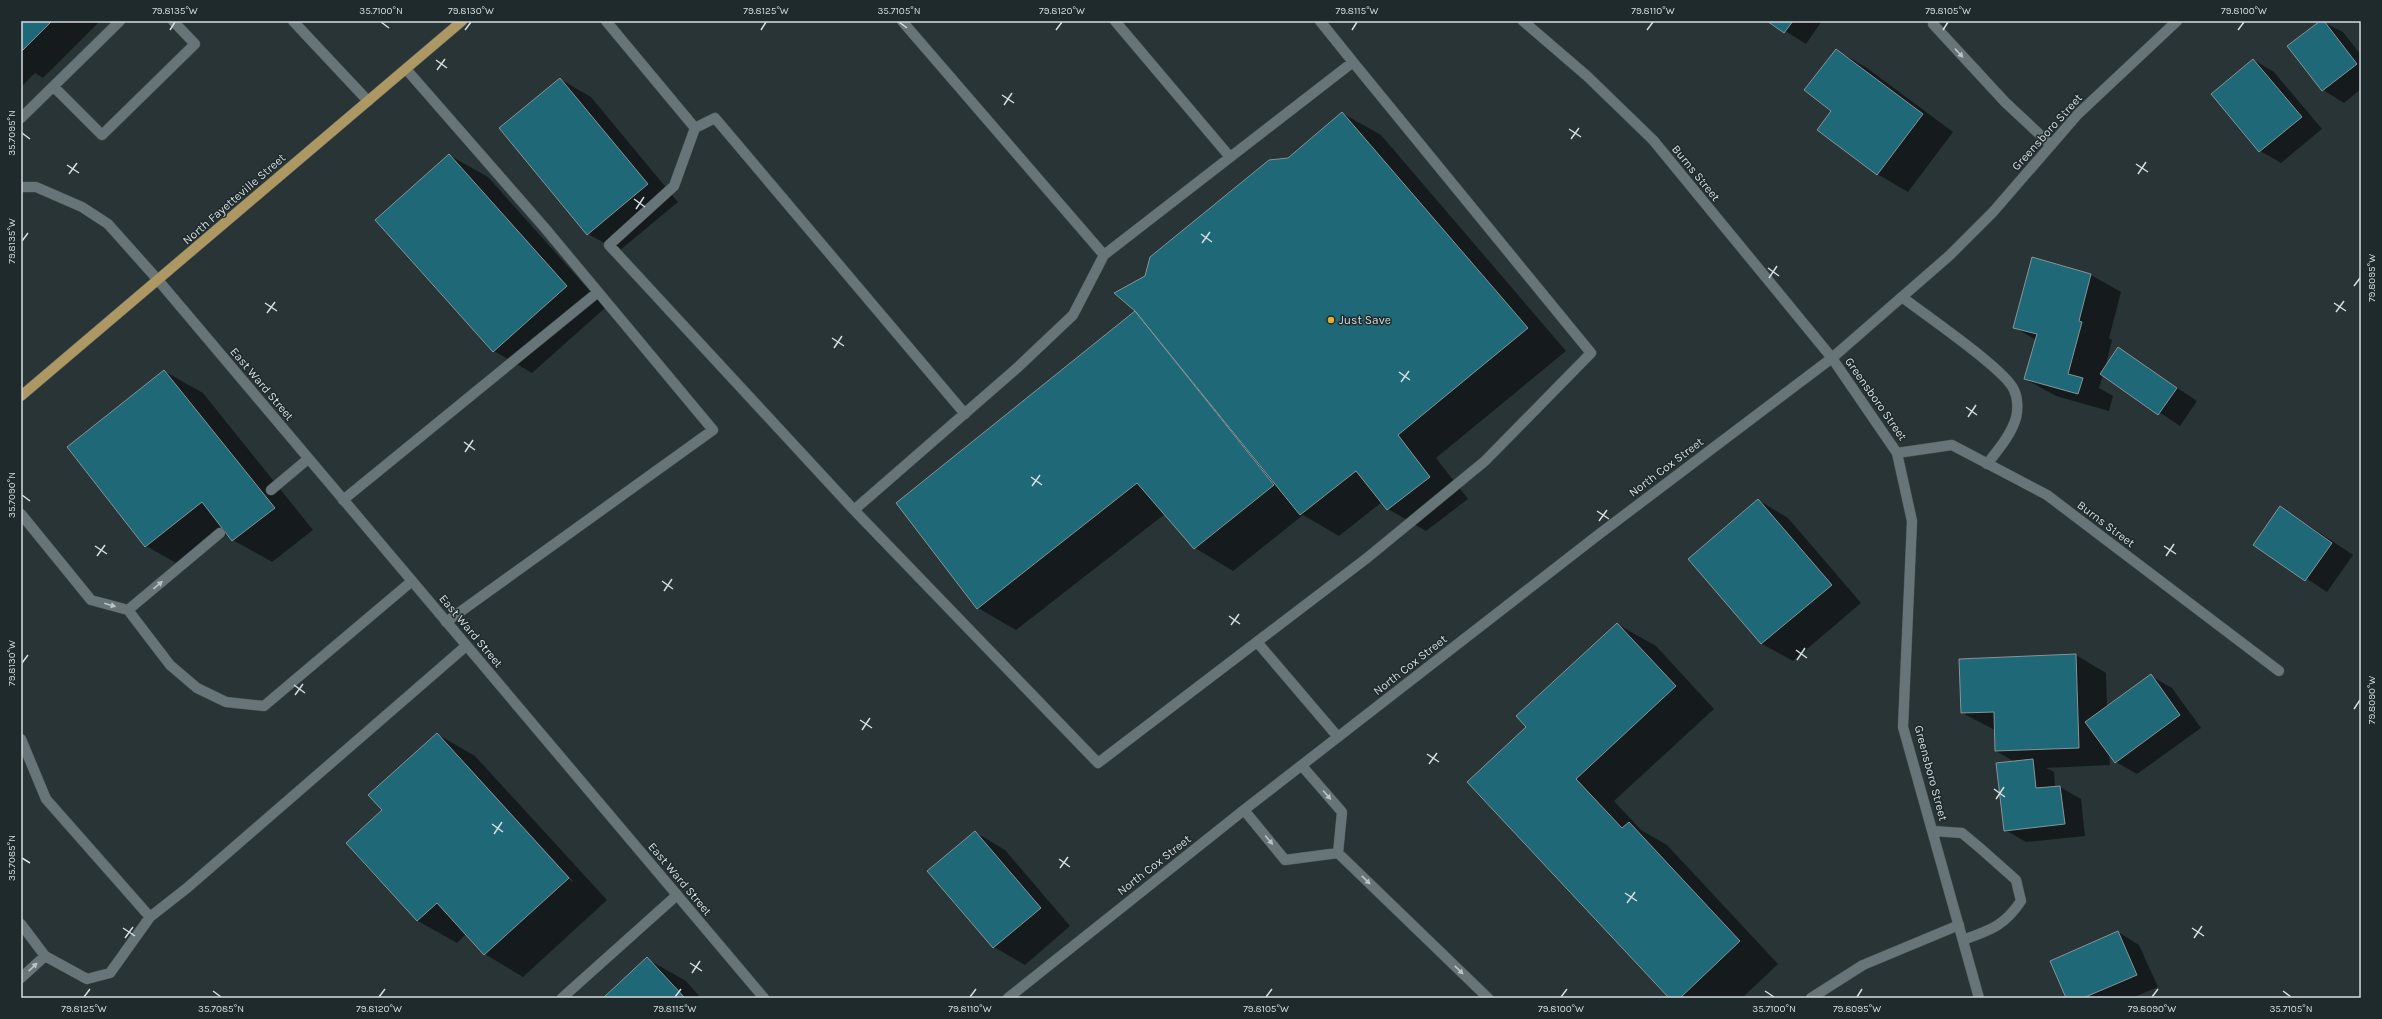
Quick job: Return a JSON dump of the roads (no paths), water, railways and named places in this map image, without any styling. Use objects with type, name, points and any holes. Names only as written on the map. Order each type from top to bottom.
[{"type":"main road","name":"North Fayetteville Street","points":[[21,396],[462,21]]},
{"type":"street","points":[[21,118],[54,88],[120,21]]},
{"type":"street","points":[[54,88],[102,135],[195,44],[173,21]]},
{"type":"street","points":[[293,21],[368,101]]},
{"type":"street","points":[[606,21],[695,128]]},
{"type":"street","points":[[902,21],[1104,255]]},
{"type":"street","points":[[1115,21],[1230,157]]},
{"type":"street","points":[[965,414],[715,118],[695,128],[674,186],[609,245],[854,510],[1098,763],[1367,558],[1485,461],[1592,353],[1320,21]]},
{"type":"street","name":"Burns Street","points":[[1523,21],[1587,76],[1653,140],[1832,358]]},
{"type":"street","name":"Greensboro Street","points":[[1979,998],[1903,727],[1912,521],[1897,453],[1832,358],[1950,255],[1993,212],[2078,114],[2177,21]]},
{"type":"street","points":[[1933,24],[2005,102],[2051,145]]},
{"type":"street","points":[[854,510],[965,414],[1073,315],[1104,255],[1354,62]]},
{"type":"street","points":[[406,69],[598,292],[713,430],[446,622]]},
{"type":"street","name":"East Ward Street","points":[[21,187],[36,187],[82,207],[108,224],[158,280],[342,500],[764,998]]},
{"type":"street","points":[[342,500],[598,292]]},
{"type":"street","points":[[1902,297],[1997,370],[2014,390],[2017,417],[2010,432],[1987,464]]},
{"type":"street","name":"North Cox Street","points":[[1008,998],[1244,810],[1598,535],[1832,358]]},
{"type":"street","name":"Burns Street","points":[[1897,453],[1952,445],[2047,496],[2279,671]]},
{"type":"street","points":[[271,490],[308,459]]},
{"type":"street","points":[[21,514],[91,600],[128,610],[170,666],[197,688],[226,702],[264,706],[412,581]]},
{"type":"street","points":[[128,610],[220,533]]},
{"type":"street","points":[[1257,642],[1338,737]]},
{"type":"street","points":[[21,924],[45,956],[87,978],[110,973],[150,918],[187,888],[466,646]]},
{"type":"street","points":[[21,739],[46,799],[150,918]]},
{"type":"street","points":[[1302,766],[1342,812],[1338,853]]},
{"type":"street","points":[[1244,810],[1285,860],[1338,853]]},
{"type":"street","points":[[1933,831],[1962,833],[2016,880],[2022,901],[2009,919],[1985,932],[1963,940]]},
{"type":"street","points":[[1338,853],[1488,998]]},
{"type":"street","points":[[562,998],[677,895]]},
{"type":"street","points":[[1811,998],[1863,965],[1959,925]]},
{"type":"street","points":[[21,978],[45,956]]},
{"type":"place","name":"Just Save","points":[[1331,320]]}]
